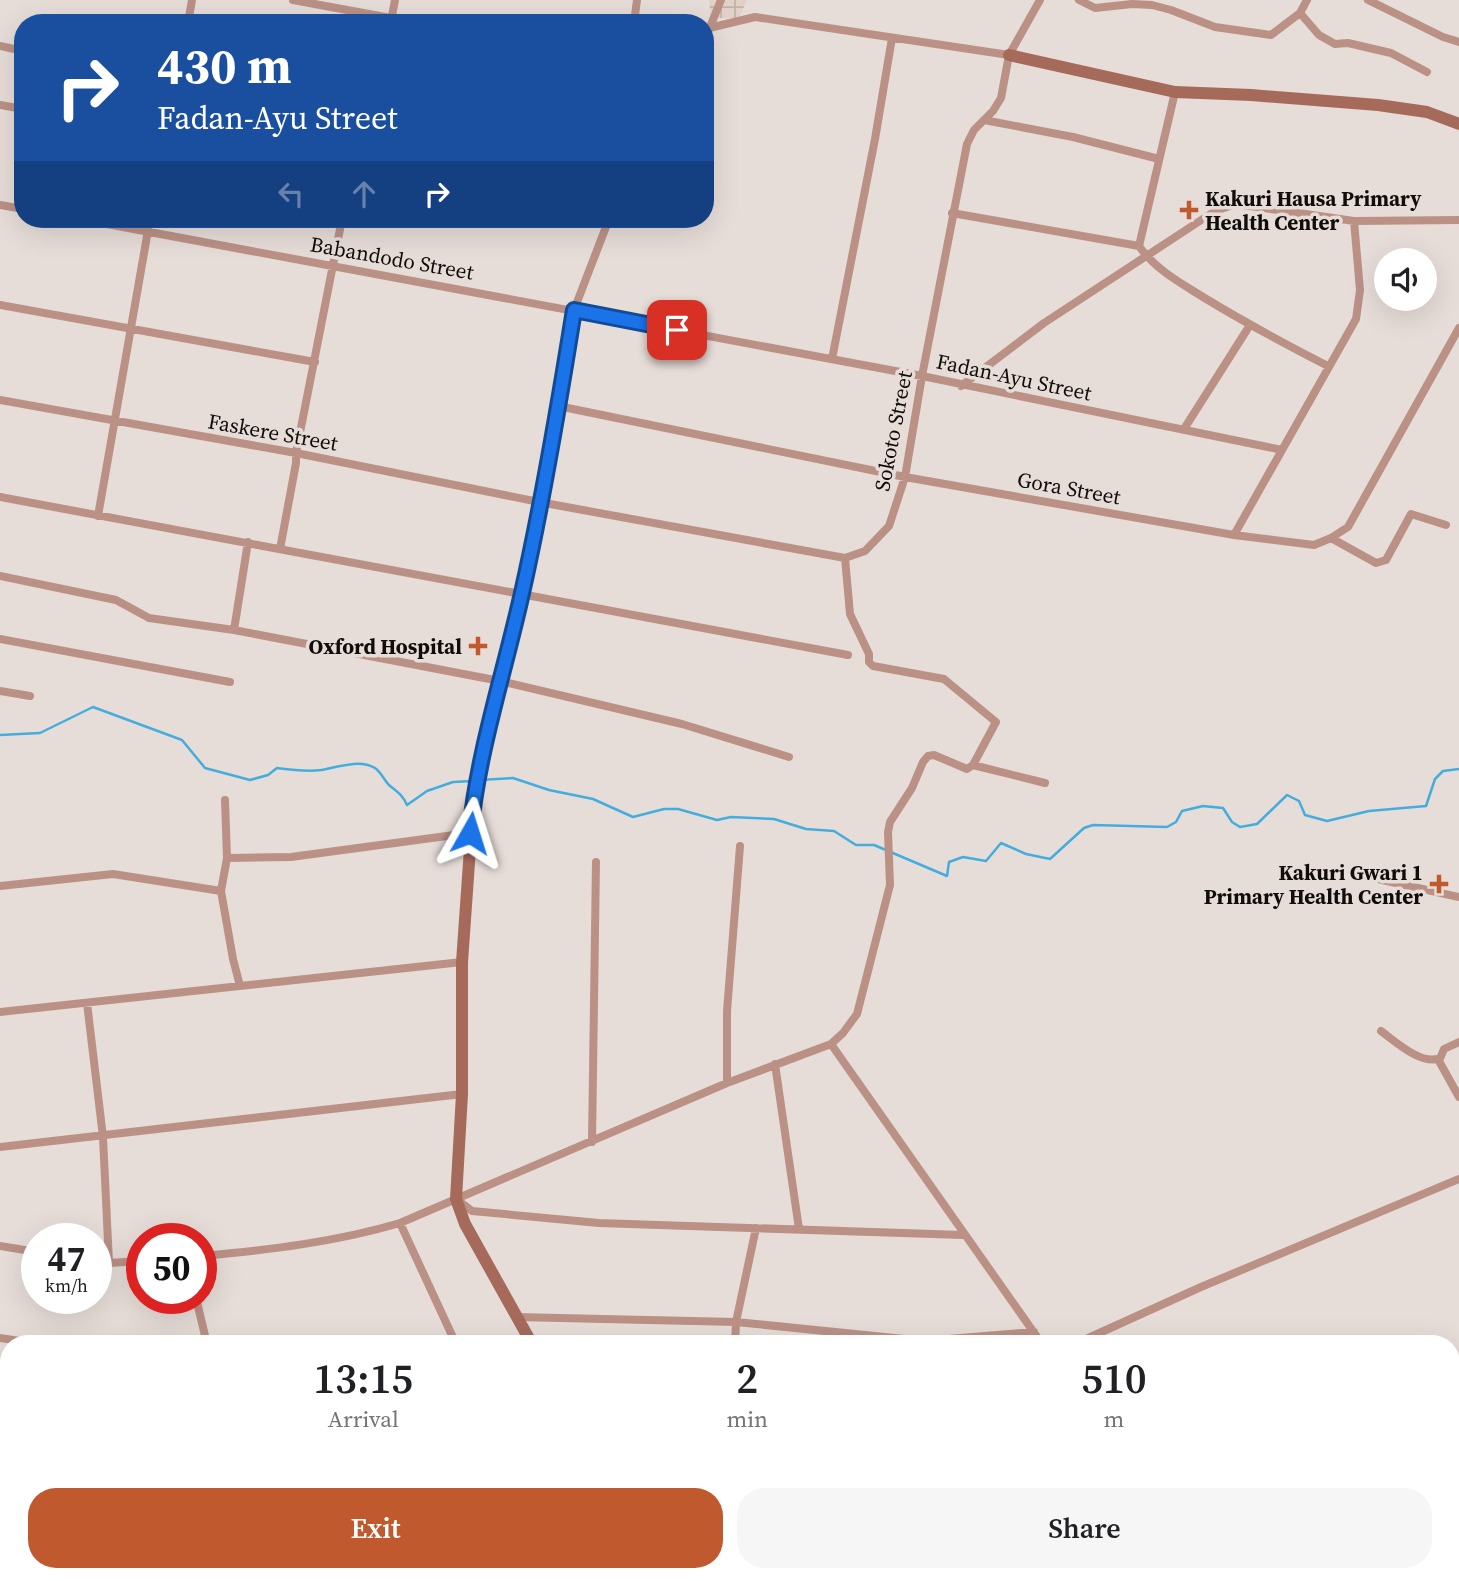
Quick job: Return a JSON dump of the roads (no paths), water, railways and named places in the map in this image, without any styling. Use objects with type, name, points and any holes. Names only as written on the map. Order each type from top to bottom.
[{"type":"main road","points":[[1009,55],[1175,92],[1251,94],[1378,105],[1427,112],[1459,124]]},
{"type":"main road","points":[[474,792],[463,962],[462,1094],[456,1199],[466,1224],[527,1335]]},
{"type":"street","points":[[293,0],[362,14]]},
{"type":"street","name":"Sokoto Street","points":[[845,558],[865,551],[889,526],[905,477],[952,213],[967,144],[974,130],[1001,98],[1009,55],[1040,0]]},
{"type":"street","points":[[1079,0],[1095,8],[1152,5],[1171,9],[1215,27],[1271,35],[1300,13],[1307,0]]},
{"type":"street","points":[[1368,0],[1459,43]]},
{"type":"street","points":[[1300,13],[1318,35],[1335,44],[1348,43],[1391,53],[1427,72]]},
{"type":"street","points":[[714,27],[755,17],[1009,55]]},
{"type":"street","points":[[831,359],[873,152],[892,38]]},
{"type":"street","points":[[1139,246],[1175,92]]},
{"type":"street","points":[[984,120],[1073,137],[1159,159]]},
{"type":"street","points":[[961,386],[1044,323],[1215,211],[1236,204],[1354,221],[1459,220]]},
{"type":"street","points":[[952,213],[1139,246],[1147,257],[1171,277],[1250,325],[1328,366]]},
{"type":"street","points":[[1234,536],[1356,319],[1360,290],[1354,221]]},
{"type":"street","name":"Babandodo Street","points":[[130,228],[574,310]]},
{"type":"street","points":[[98,516],[148,228]]},
{"type":"street","points":[[280,548],[340,228]]},
{"type":"street","points":[[474,792],[522,594],[574,310],[606,228]]},
{"type":"street","points":[[0,305],[315,362]]},
{"type":"street","name":"Fadan-Ayu Street","points":[[574,310],[922,376],[1282,450]]},
{"type":"street","points":[[1184,429],[1250,325]]},
{"type":"street","points":[[1446,525],[1412,514],[1386,559],[1376,563],[1331,538],[1348,527],[1459,328]]},
{"type":"street","name":"Faskere Street","points":[[0,400],[296,453],[539,502]]},
{"type":"street","name":"Gora Street","points":[[558,407],[905,477],[1234,536],[1314,545],[1331,538]]},
{"type":"street","points":[[0,497],[848,654]]},
{"type":"street","points":[[217,1255],[363,1234],[400,1223],[727,1083],[831,1044],[857,1014],[890,885],[890,822],[928,757],[934,755],[967,769],[973,765],[996,722],[944,679],[873,666],[869,662],[869,654],[850,614],[845,558],[539,502]]},
{"type":"street","points":[[234,630],[248,542]]},
{"type":"street","points":[[0,576],[116,600],[149,618],[234,630],[500,681],[682,724],[789,757]]},
{"type":"street","points":[[0,639],[230,682]]},
{"type":"street","points":[[0,691],[30,696]]},
{"type":"street","points":[[973,765],[1045,783]]},
{"type":"street","points":[[225,800],[228,858],[221,891],[240,986]]},
{"type":"street","points":[[228,858],[291,857],[470,833]]},
{"type":"street","points":[[727,1083],[727,1011],[740,846]]},
{"type":"street","points":[[592,1142],[596,862]]},
{"type":"street","points":[[0,886],[113,874],[221,891]]},
{"type":"street","points":[[1369,877],[1459,897]]},
{"type":"street","points":[[0,1012],[463,962]]},
{"type":"street","points":[[87,1003],[103,1137],[107,1223]]},
{"type":"street","points":[[1381,1031],[1404,1048],[1429,1060],[1440,1058]]},
{"type":"street","points":[[1459,1042],[1444,1049],[1439,1061],[1459,1097]]},
{"type":"street","points":[[831,1044],[1036,1335]]},
{"type":"street","points":[[775,1064],[799,1229]]},
{"type":"street","points":[[0,1147],[462,1094]]},
{"type":"street","points":[[1095,1335],[1201,1287],[1459,1179]]},
{"type":"street","points":[[456,1199],[472,1211],[599,1223],[963,1235]]},
{"type":"street","points":[[400,1223],[452,1335]]},
{"type":"street","points":[[735,1335],[756,1228]]},
{"type":"street","points":[[0,1246],[21,1249]]},
{"type":"street","points":[[200,1314],[205,1335]]},
{"type":"street","points":[[516,1317],[736,1322],[865,1335]]},
{"type":"street","points":[[997,1335],[1034,1332]]},
{"type":"waterway","points":[[0,735],[40,733],[93,707],[182,740],[205,768],[250,780],[268,775],[277,768],[315,771],[348,764],[369,765],[402,796],[407,805],[427,791],[453,782],[473,781]]},
{"type":"waterway","points":[[480,780],[513,778],[549,790],[593,799],[633,817],[664,809],[678,809],[717,820],[731,817],[774,819],[806,829],[834,831],[856,845],[874,845],[947,876],[949,862],[963,857],[986,861],[1001,843],[1026,854],[1050,859],[1084,828],[1093,825],[1167,827],[1176,822],[1182,811],[1203,806],[1223,808],[1232,822],[1240,827],[1257,824],[1287,795],[1299,801],[1305,815],[1327,821],[1369,811],[1426,806],[1435,779],[1443,771],[1459,769]]},
{"type":"place","name":"Kakuri Hausa Primary Health Center","points":[[1189,210]]},
{"type":"place","name":"Oxford Hospital","points":[[478,646]]},
{"type":"place","name":"Kakuri Gwari 1 Primary Health Center","points":[[1439,884]]}]
